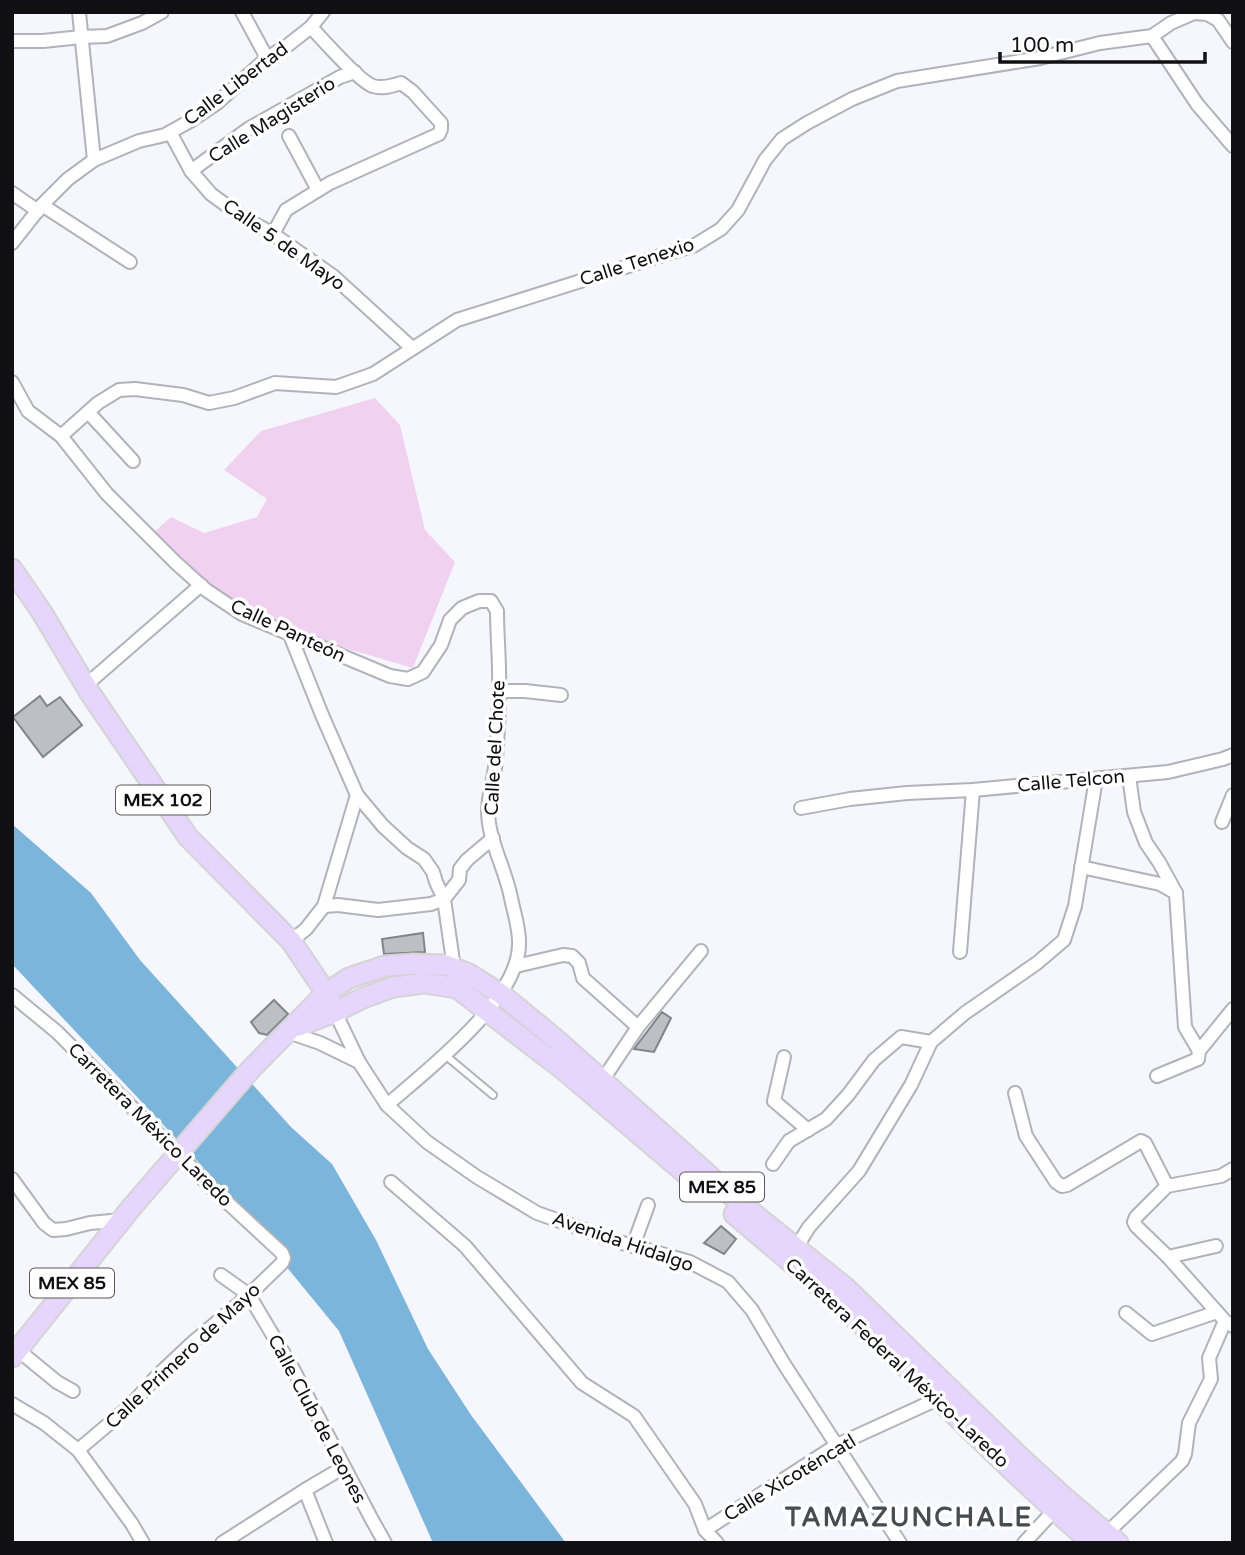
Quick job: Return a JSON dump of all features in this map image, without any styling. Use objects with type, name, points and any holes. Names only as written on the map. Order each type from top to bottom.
[{"type":"main road","name":"MEX 102","points":[[12,569],[188,837],[291,941],[326,993],[335,1012]]},
{"type":"main road","name":"Carretera Federal México-Laredo","points":[[289,1031],[326,993],[349,978],[385,966],[446,965],[469,974],[501,994],[558,1041],[862,1324],[1020,1457],[1060,1504],[1106,1540]]},
{"type":"main road","name":"Carretera Federal México-Laredo","points":[[289,1031],[393,986],[424,983],[457,988],[735,1207],[796,1248],[846,1288],[945,1395]]},
{"type":"main road","name":"MEX 85","points":[[15,1354],[127,1214],[251,1069],[289,1031]]},
{"type":"street","points":[[79,12],[94,160]]},
{"type":"street","points":[[12,41],[107,36],[162,12]]},
{"type":"street","points":[[242,12],[267,58]]},
{"type":"street","name":"Calle Libertad","points":[[12,243],[68,179],[94,160],[139,141],[165,135],[190,121],[217,103],[267,58],[311,27],[323,12]]},
{"type":"street","name":"Calle Tenexio","points":[[61,436],[98,403],[118,390],[135,389],[183,395],[209,403],[234,398],[275,383],[336,387],[373,374],[457,320],[695,245],[721,229],[738,210],[765,160],[782,139],[807,122],[852,99],[897,81],[1040,58],[1100,43],[1153,36],[1181,17],[1194,13],[1207,14],[1218,20],[1233,41]]},
{"type":"street","points":[[273,234],[286,210],[330,183],[439,134],[441,128],[441,123],[413,92],[401,83],[386,88],[372,86],[311,27]]},
{"type":"street","points":[[1153,36],[1197,104],[1233,146]]},
{"type":"street","name":"Calle Magisterio","points":[[191,171],[248,129],[340,77],[355,72]]},
{"type":"street","name":"Calle 5 de Mayo","points":[[170,132],[191,171],[211,194],[333,276],[412,348]]},
{"type":"street","points":[[289,136],[318,190]]},
{"type":"street","points":[[12,193],[130,262]]},
{"type":"street","name":"Calle Panteón","points":[[12,382],[28,411],[61,436],[107,494],[143,532],[201,585],[242,614],[390,676],[408,679],[423,672],[441,645],[450,620],[462,608],[479,601],[491,601]]},
{"type":"street","points":[[88,412],[133,461]]},
{"type":"street","points":[[86,685],[201,585]]},
{"type":"street","name":"Calle del Chote","points":[[387,1105],[445,1055],[487,1011],[501,994],[516,966],[519,945],[508,881],[493,838],[488,811],[496,762],[499,691],[497,611],[491,601]]},
{"type":"street","points":[[290,635],[357,795],[383,826],[424,859],[433,872],[444,899],[454,968]]},
{"type":"street","points":[[499,691],[561,695]]},
{"type":"street","name":"Calle Telcon","points":[[801,808],[850,799],[908,793],[973,790],[1168,772],[1233,755]]},
{"type":"street","points":[[1129,776],[1134,812],[1146,843],[1160,862],[1176,893],[1185,1027],[1199,1051]]},
{"type":"street","points":[[796,1248],[809,1227],[859,1171],[911,1085],[931,1042],[965,1013],[1037,963],[1063,940],[1075,905],[1096,779]]},
{"type":"street","points":[[960,952],[973,790]]},
{"type":"street","points":[[291,941],[306,929],[324,906],[357,795]]},
{"type":"street","points":[[1222,822],[1233,795]]},
{"type":"street","points":[[324,906],[378,910],[431,904],[444,899],[459,880],[460,869],[467,860],[493,838]]},
{"type":"street","points":[[1081,867],[1160,884],[1176,893]]},
{"type":"street","points":[[602,1081],[638,1027],[701,951]]},
{"type":"street","points":[[516,966],[563,955],[572,956],[579,963],[583,978],[638,1027]]},
{"type":"street","name":"Carretera México Laredo","points":[[12,995],[57,1032],[206,1182],[282,1253],[284,1258]]},
{"type":"street","points":[[1157,1076],[1198,1059],[1199,1051],[1233,1009]]},
{"type":"street","name":"Avenida Hidalgo","points":[[335,1012],[359,1062],[387,1105],[427,1142],[477,1177],[537,1213],[633,1246],[690,1262],[728,1282],[752,1310],[783,1364],[900,1543]]},
{"type":"street","points":[[289,1031],[359,1062]]},
{"type":"street","points":[[773,1164],[789,1141],[826,1119],[874,1060],[901,1037],[931,1042]]},
{"type":"street","points":[[784,1057],[774,1101],[808,1130]]},
{"type":"street","points":[[1015,1093],[1026,1136],[1056,1182],[1062,1186],[1141,1141],[1145,1143],[1167,1185]]},
{"type":"street","points":[[1225,1320],[1134,1222],[1167,1185],[1221,1176],[1233,1169]]},
{"type":"street","points":[[12,1179],[44,1223],[53,1230],[127,1214]]},
{"type":"street","points":[[391,1182],[465,1246],[582,1382],[634,1416],[695,1504],[705,1530],[717,1543]]},
{"type":"street","points":[[633,1246],[648,1205]]},
{"type":"street","points":[[1168,1257],[1216,1245]]},
{"type":"street","name":"Calle Primero de Mayo","points":[[78,1450],[130,1406],[192,1343],[249,1295],[284,1258]]},
{"type":"street","points":[[221,1275],[249,1295]]},
{"type":"street","name":"Calle Club de Leones","points":[[249,1295],[293,1369],[385,1543]]},
{"type":"street","points":[[1126,1313],[1152,1334],[1225,1320]]},
{"type":"street","points":[[1106,1540],[1182,1461],[1189,1423],[1211,1379],[1209,1358],[1225,1320]]},
{"type":"street","points":[[15,1354],[73,1391]]},
{"type":"street","name":"Calle Xicoténcatl","points":[[705,1530],[837,1445],[945,1395]]},
{"type":"street","points":[[12,1404],[44,1423],[78,1450],[143,1543]]},
{"type":"street","points":[[222,1543],[344,1467]]},
{"type":"street","points":[[305,1489],[326,1543]]},
{"type":"street","points":[[1024,1543],[1060,1504]]},
{"type":"lane","points":[[445,1055],[493,1095]]},
{"type":"shaded area","points":[[375,398],[400,425],[425,530],[455,562],[413,668],[262,624],[146,539],[171,517],[204,533],[257,517],[267,499],[224,470],[261,431]]},
{"type":"water","points":[[12,824],[91,893],[140,960],[291,1127],[332,1164],[376,1240],[428,1349],[471,1415],[566,1543],[433,1543],[339,1331],[218,1183],[12,964]]},
{"type":"building","points":[[40,696],[47,706],[60,697],[82,725],[43,757],[13,717]]},
{"type":"building","points":[[423,933],[425,952],[384,954],[382,939]]},
{"type":"building","points":[[274,1000],[288,1014],[267,1035],[259,1033],[251,1022]]},
{"type":"building","points":[[662,1012],[671,1018],[654,1052],[634,1049]]},
{"type":"building","points":[[721,1226],[736,1239],[724,1254],[704,1243]]},
{"type":"district","name":"TAMAZUNCHALE","points":[[909,1517]]}]
